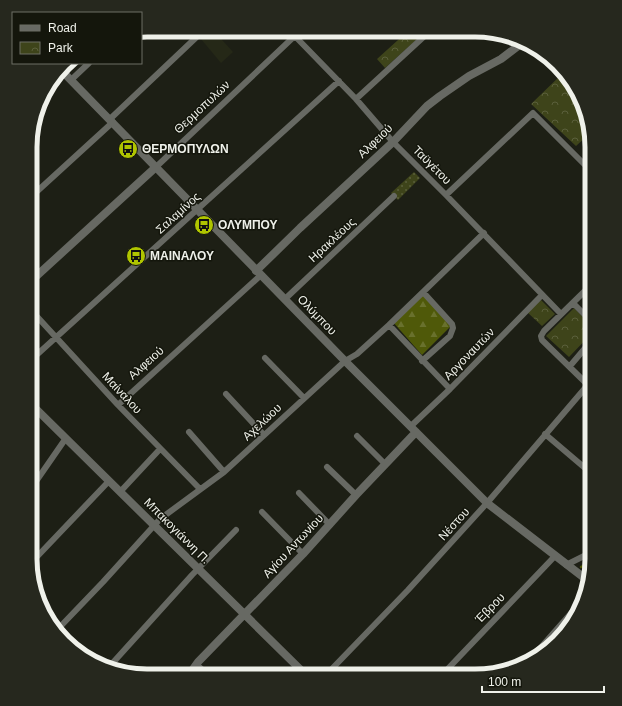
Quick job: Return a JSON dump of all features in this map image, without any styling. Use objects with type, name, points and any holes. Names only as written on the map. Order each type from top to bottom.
[{"type":"street","points":[[37,191],[197,37]]},
{"type":"street","name":"Θερμοπυλών","points":[[37,276],[156,167],[294,37]]},
{"type":"street","name":"Ταϋγέτου","points":[[296,37],[356,99],[394,142],[561,314]]},
{"type":"street","points":[[356,99],[423,37]]},
{"type":"street","name":"Αλφειού","points":[[118,405],[259,273],[300,228],[394,142],[408,125],[440,96],[469,76],[501,59],[518,46]]},
{"type":"street","points":[[71,80],[88,64]]},
{"type":"street","name":"Ολύμπου","points":[[64,74],[345,361],[488,503],[583,578]]},
{"type":"street","name":"Σαλαμίνος","points":[[37,355],[339,81]]},
{"type":"street","points":[[446,195],[533,113],[585,165]]},
{"type":"street","name":"Ηρακλέους","points":[[285,299],[394,196]]},
{"type":"street","name":"Αχελώου","points":[[60,627],[103,582],[160,518],[224,472],[345,361],[357,354],[389,325],[484,233]]},
{"type":"street","points":[[585,291],[544,331],[541,336],[542,340],[585,378]]},
{"type":"street","points":[[422,361],[450,336],[453,328],[452,324],[424,292]]},
{"type":"street","name":"Αργοναυτών","points":[[413,429],[542,295]]},
{"type":"street","points":[[572,303],[585,315]]},
{"type":"street","name":"Μαίναλου","points":[[37,316],[118,405],[200,489]]},
{"type":"street","points":[[389,325],[450,389]]},
{"type":"street","points":[[570,366],[585,348]]},
{"type":"street","points":[[266,358],[304,398]]},
{"type":"street","name":"Νέστου","points":[[332,669],[408,590],[488,503],[585,388]]},
{"type":"street","points":[[226,394],[264,435]]},
{"type":"street","name":"Μπακογιάννη Π.","points":[[37,410],[300,669]]},
{"type":"street","name":"Αγίου Αντωνίου","points":[[193,669],[330,525],[385,464],[413,429]]},
{"type":"street","points":[[189,432],[224,472]]},
{"type":"street","points":[[545,434],[585,468]]},
{"type":"street","points":[[357,436],[385,464]]},
{"type":"street","points":[[37,480],[66,438]]},
{"type":"street","points":[[120,492],[160,449]]},
{"type":"street","points":[[328,467],[356,495]]},
{"type":"street","points":[[37,557],[109,481]]},
{"type":"street","points":[[299,493],[330,525]]},
{"type":"street","points":[[262,512],[303,554]]},
{"type":"street","points":[[112,663],[198,569],[236,530]]},
{"type":"street","name":"Έβρου","points":[[448,669],[555,556]]},
{"type":"street","points":[[566,565],[585,556]]},
{"type":"street","points":[[541,647],[570,615]]},
{"type":"street","points":[[196,664],[201,669]]},
{"type":"shaded area","points":[[203,37],[219,37],[233,52],[221,63],[201,39]]},
{"type":"green space","points":[[401,37],[419,37],[385,68],[377,59]]},
{"type":"green space","points":[[560,76],[574,98],[583,125],[585,138],[576,146],[531,104]]},
{"type":"green space","points":[[414,172],[420,178],[398,200],[391,193]]},
{"type":"green space","points":[[423,295],[451,326],[422,355],[393,322]]},
{"type":"green space","points":[[541,300],[555,314],[542,326],[527,312]]},
{"type":"green space","points":[[574,308],[585,319],[585,340],[569,357],[546,336]]},
{"type":"waterway","points":[[581,567],[585,565]]},
{"type":"place","name":"ΘΕΡΜΟΠΥΛΩΝ","points":[[128,149]]},
{"type":"place","name":"ΟΛΥΜΠΟΥ","points":[[204,225]]},
{"type":"place","name":"ΜΑΙΝΑΛΟΥ","points":[[136,256]]}]
